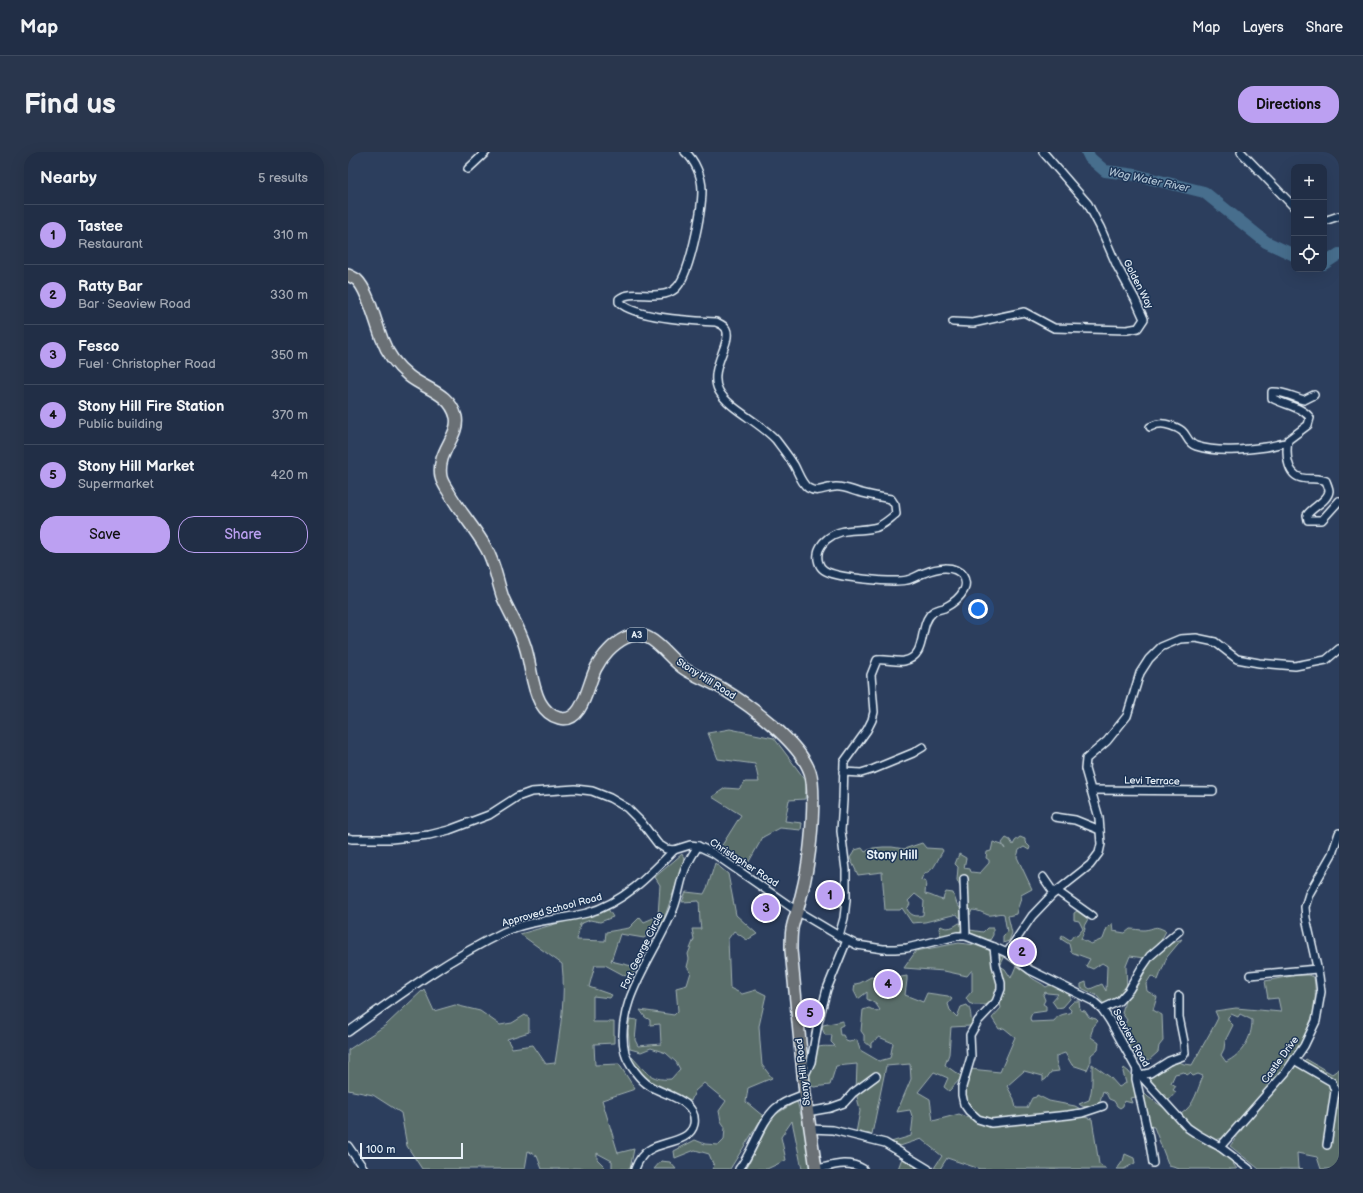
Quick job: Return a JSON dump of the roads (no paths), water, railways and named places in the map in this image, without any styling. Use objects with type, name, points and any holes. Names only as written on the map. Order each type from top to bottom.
[{"type":"main road","name":"Stony Hill Road","points":[[348,275],[357,280],[363,288],[382,341],[399,367],[412,379],[435,391],[451,406],[456,418],[455,429],[442,455],[440,468],[442,480],[456,505],[485,545],[492,559],[502,596],[525,644],[535,690],[548,713],[558,718],[568,719],[574,716],[580,708],[595,669],[601,658],[616,643],[628,636],[640,634],[651,638],[679,665],[724,690],[752,708],[789,741],[803,758],[810,774],[812,786],[811,832],[809,859],[792,928],[791,950],[803,1079],[817,1169]]},
{"type":"street","points":[[468,169],[486,152]]},
{"type":"street","points":[[685,152],[699,173],[702,190],[697,226],[688,264],[683,277],[675,288],[664,294],[622,296],[619,299],[619,302],[622,305],[645,313],[676,320],[716,322],[722,324],[726,329],[727,334],[717,364],[716,376],[718,389],[725,400],[762,426],[775,440],[794,465],[801,480],[808,488],[816,491],[834,486],[875,497],[891,499],[895,505],[896,514],[887,522],[874,528],[835,533],[823,542],[818,554],[818,562],[822,570],[832,574],[890,582],[909,580],[938,568],[950,568],[959,572],[965,578],[966,587],[960,597],[946,607],[933,612],[927,619],[920,648],[915,656],[903,661],[885,659],[876,660],[871,675],[874,712],[872,720],[867,730],[844,762],[841,831],[846,870],[846,900],[844,918],[839,936]]},
{"type":"street","name":"Golden Way","points":[[953,322],[973,323],[1024,312],[1054,328],[1127,330],[1138,328],[1144,320],[1088,204],[1043,152]]},
{"type":"street","points":[[1241,152],[1291,203]]},
{"type":"street","points":[[1327,220],[1339,216]]},
{"type":"street","points":[[1314,395],[1304,400],[1286,393],[1272,392],[1272,398],[1307,413],[1310,418],[1308,425],[1304,430],[1288,440],[1287,443],[1287,456],[1294,474],[1301,478],[1321,478],[1326,481],[1329,490],[1325,498],[1310,510],[1307,515],[1308,520],[1322,520],[1339,501]]},
{"type":"street","points":[[1150,427],[1158,424],[1170,426],[1181,431],[1188,442],[1207,449],[1250,449],[1279,443],[1287,443]]},
{"type":"street","points":[[1006,953],[1032,916],[1056,892],[1090,865],[1098,853],[1101,844],[1099,818],[1085,769],[1086,759],[1107,741],[1127,716],[1140,673],[1149,659],[1161,647],[1180,639],[1196,638],[1215,642],[1237,659],[1259,663],[1295,666],[1326,660],[1339,649]]},
{"type":"street","points":[[843,772],[861,773],[874,769],[913,753],[923,747]]},
{"type":"street","points":[[348,838],[391,839],[429,835],[449,830],[489,815],[517,797],[531,792],[575,789],[592,791],[610,798],[627,808],[642,822],[658,844],[666,849],[674,850]]},
{"type":"street","name":"Levi Terrace","points":[[1091,790],[1213,791]]},
{"type":"street","points":[[1055,817],[1075,820],[1100,830]]},
{"type":"street","name":"Castle Drive","points":[[1220,1147],[1271,1090],[1294,1060],[1304,1046],[1316,1021],[1321,992],[1305,907],[1309,894],[1332,854],[1339,833]]},
{"type":"street","name":"Christopher Road","points":[[674,850],[690,845],[698,846],[713,853],[797,911]]},
{"type":"street","name":"Fort George Circle","points":[[635,1169],[639,1159],[648,1150],[662,1143],[682,1138],[690,1132],[694,1124],[693,1113],[687,1104],[648,1086],[630,1066],[625,1054],[622,1037],[624,1015],[641,972],[662,935],[674,909],[686,867],[698,846]]},
{"type":"street","name":"Approved School Road","points":[[348,1032],[409,988],[448,963],[506,932],[536,922],[586,913],[608,906],[642,882],[674,850]]},
{"type":"street","points":[[1043,877],[1056,892],[1092,916]]},
{"type":"street","points":[[964,879],[966,936]]},
{"type":"street","name":"Seaview Road","points":[[797,911],[839,936],[856,944],[883,949],[907,948],[957,936],[966,936],[1006,953],[1030,970],[1093,1001],[1102,1009],[1138,1072],[1188,1128],[1220,1147],[1250,1169]]},
{"type":"street","points":[[1102,1009],[1119,1001],[1130,990],[1150,956],[1179,931]]},
{"type":"street","points":[[803,1079],[811,1062],[818,1023],[827,989],[847,940]]},
{"type":"street","points":[[994,947],[1001,990],[996,1002],[978,1021],[970,1035],[971,1057],[962,1087],[964,1104],[969,1112],[978,1119],[991,1123],[1068,1116],[1103,1106]]},
{"type":"street","points":[[1250,975],[1317,969]]},
{"type":"street","points":[[1153,1163],[1136,1079],[1138,1072],[1150,1073],[1162,1065],[1183,1056],[1185,1053],[1179,1017],[1179,996]]},
{"type":"street","points":[[1294,1060],[1332,1082],[1334,1086],[1334,1098],[1327,1144]]},
{"type":"street","points":[[807,1112],[830,1108],[844,1103],[853,1093],[876,1076]]},
{"type":"street","points":[[739,1169],[744,1163],[764,1124],[776,1108],[788,1100],[805,1094]]},
{"type":"street","points":[[810,1129],[833,1130],[885,1143],[928,1169]]},
{"type":"street","points":[[348,1146],[364,1169]]},
{"type":"street","points":[[817,1169],[847,1163],[856,1164],[863,1169]]},
{"type":"waterway","name":"Wag Water River","points":[[1087,152],[1090,158],[1105,171],[1136,175],[1204,192],[1266,242],[1291,254]]},
{"type":"waterway","name":"Wag Water River","points":[[1327,262],[1339,254]]},
{"type":"place","name":"Tastee","points":[[830,895]]},
{"type":"place","name":"Fesco","points":[[766,908]]},
{"type":"place","name":"Ratty Bar","points":[[1022,952]]},
{"type":"place","name":"Stony Hill Fire Station","points":[[888,984]]},
{"type":"place","name":"Stony Hill Market","points":[[810,1013]]},
{"type":"district","name":"Stony Hill","points":[[892,855]]}]
